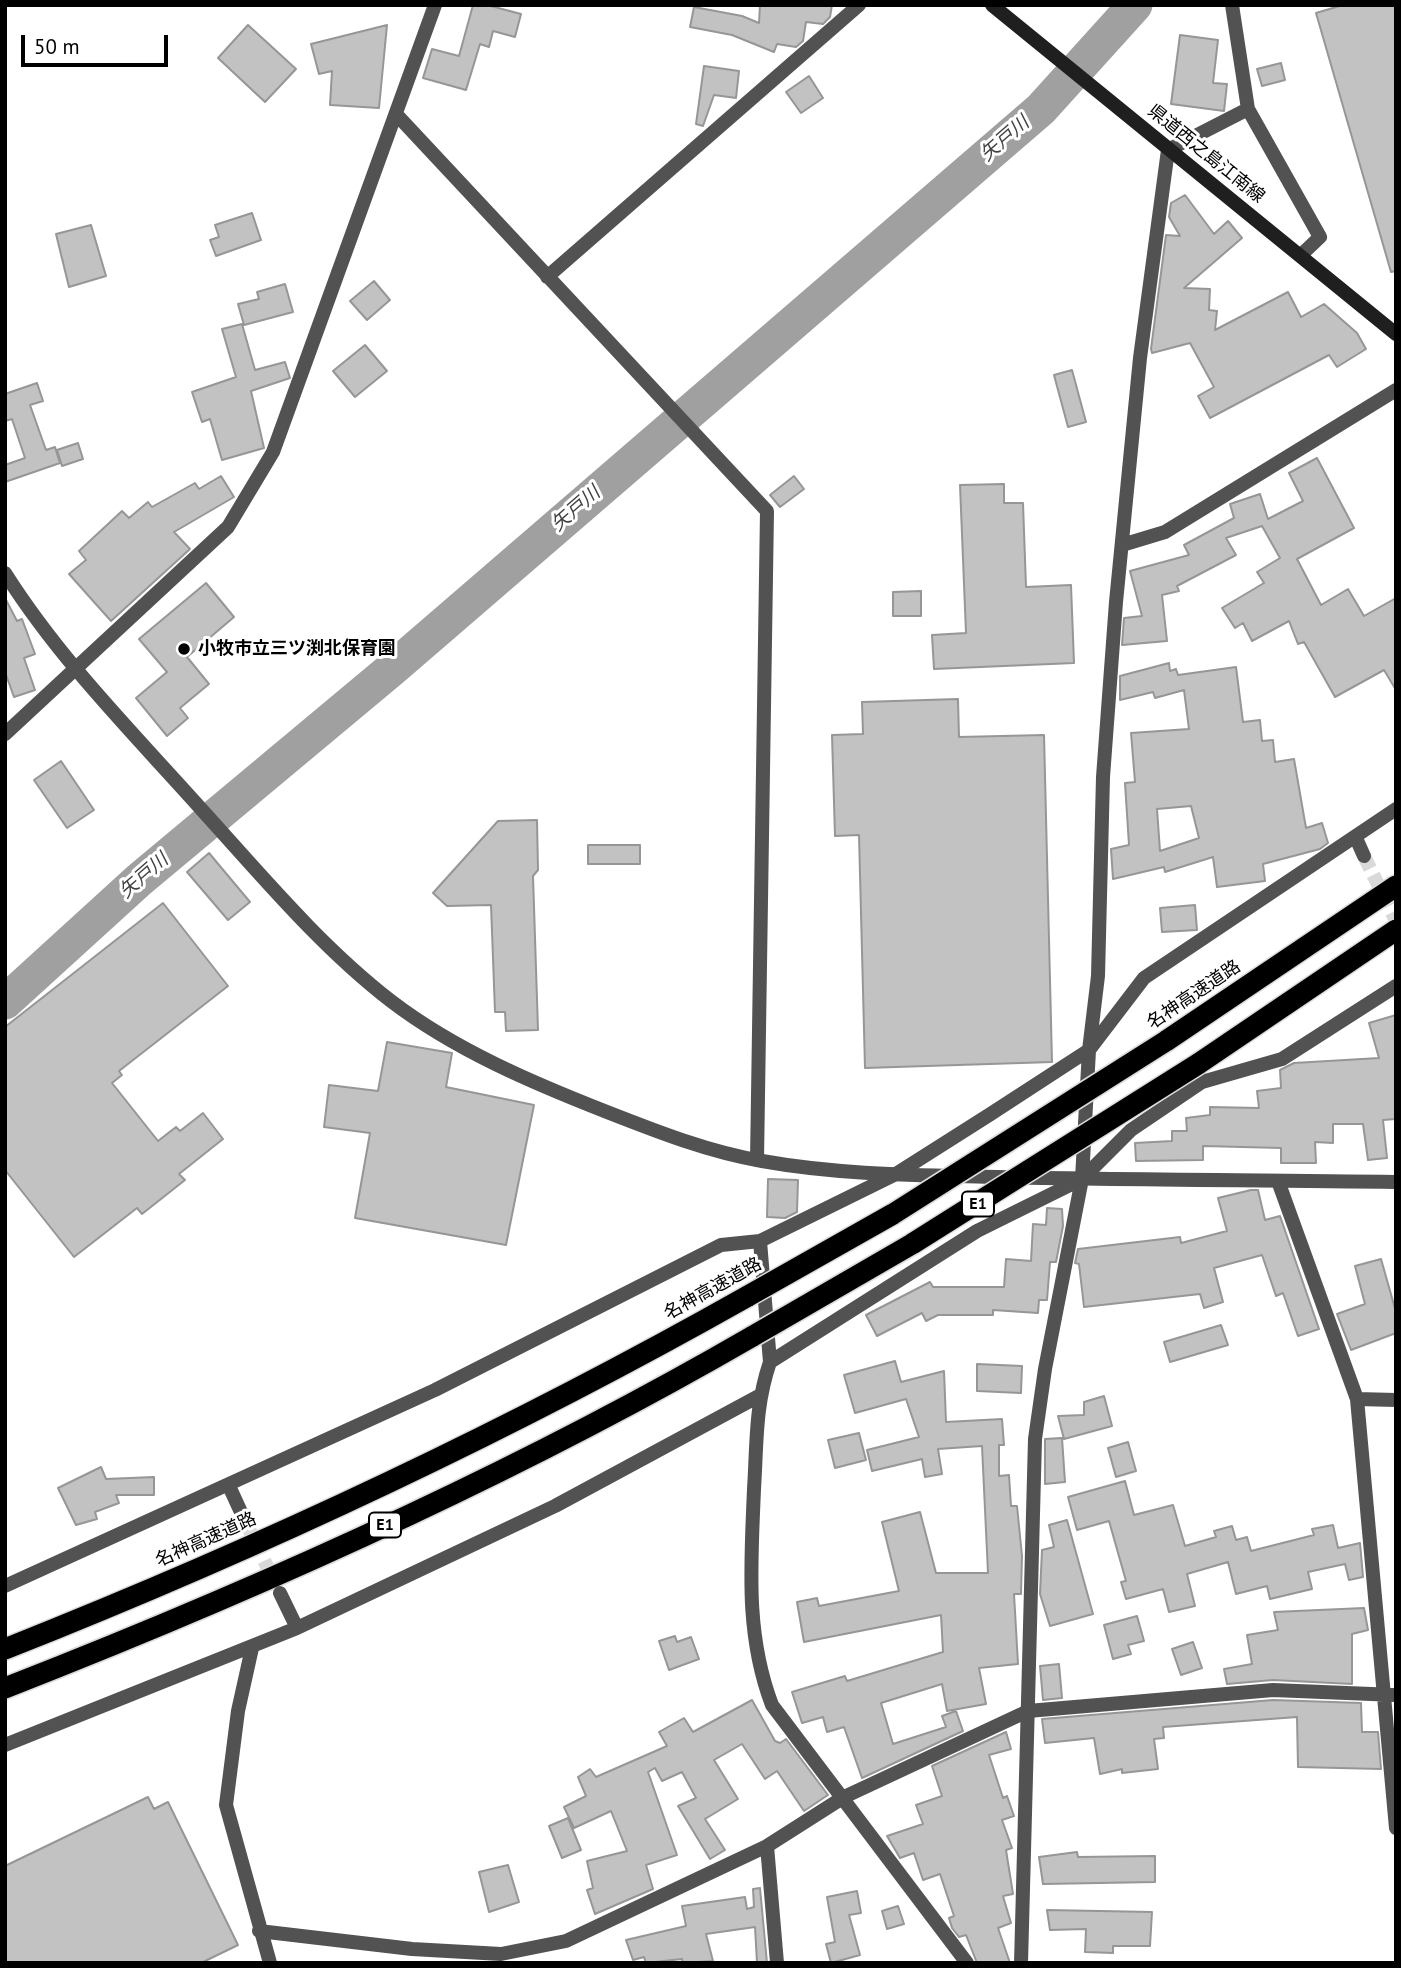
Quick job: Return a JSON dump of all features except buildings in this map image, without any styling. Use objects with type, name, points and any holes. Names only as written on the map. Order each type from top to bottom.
[{"type":"highway","name":"名神高速道路","points":[[5,1649],[103,1610],[334,1509],[514,1421],[748,1296],[893,1214],[1166,1041],[1396,886]]},
{"type":"highway","name":"E1","points":[[5,1688],[119,1643],[349,1542],[532,1454],[753,1336],[912,1244],[1119,1116],[1396,930]]},
{"type":"main road","name":"県道西之島江南線","points":[[992,5],[1396,334]]},
{"type":"street","points":[[5,734],[228,527],[273,452],[435,5]]},
{"type":"street","points":[[547,277],[859,5]]},
{"type":"street","points":[[1232,5],[1248,109],[1320,237],[1301,255]]},
{"type":"street","points":[[1021,1963],[1035,1439],[1045,1368],[1082,1179],[1089,1050],[1098,976],[1103,777],[1140,358],[1168,150],[1248,109]]},
{"type":"street","points":[[396,114],[768,511],[757,1160]]},
{"type":"street","points":[[1122,545],[1165,532],[1396,390]]},
{"type":"street","points":[[5,573],[28,609],[76,669],[273,889],[344,960],[392,1002],[456,1044],[554,1091],[675,1139],[757,1160],[815,1169],[1082,1179],[1396,1182]]},
{"type":"street","points":[[5,1586],[436,1390],[721,1245],[761,1241],[896,1174],[1089,1050],[1144,978],[1396,809]]},
{"type":"street","points":[[1356,838],[1364,856]]},
{"type":"street","points":[[770,1362],[977,1231],[1082,1179],[1131,1130],[1202,1082],[1282,1059],[1396,986]]},
{"type":"street","points":[[1278,1181],[1357,1399],[1390,1695],[1396,1828]]},
{"type":"street","points":[[761,1241],[770,1362],[759,1396],[750,1597],[758,1670],[772,1705],[967,1963]]},
{"type":"street","points":[[5,1745],[297,1628],[555,1506],[759,1396]]},
{"type":"street","points":[[1357,1399],[1396,1400]]},
{"type":"street","points":[[229,1486],[247,1523]]},
{"type":"street","points":[[280,1593],[297,1628]]},
{"type":"street","points":[[252,1648],[238,1711],[226,1805],[270,1963]]},
{"type":"street","points":[[259,1930],[412,1949],[501,1954],[566,1941],[767,1846],[844,1797],[1028,1711],[1273,1690],[1390,1695]]},
{"type":"street","points":[[767,1846],[777,1963]]},
{"type":"waterway","name":"矢戸川","points":[[5,1002],[139,880],[393,668],[1041,109],[1135,5]]},
{"type":"tunnel","points":[[1364,856],[1396,921]]},
{"type":"tunnel","points":[[246,1523],[276,1585]]},
{"type":"place","name":"小牧市立三ツ渕北保育園","points":[[184,649]]}]
